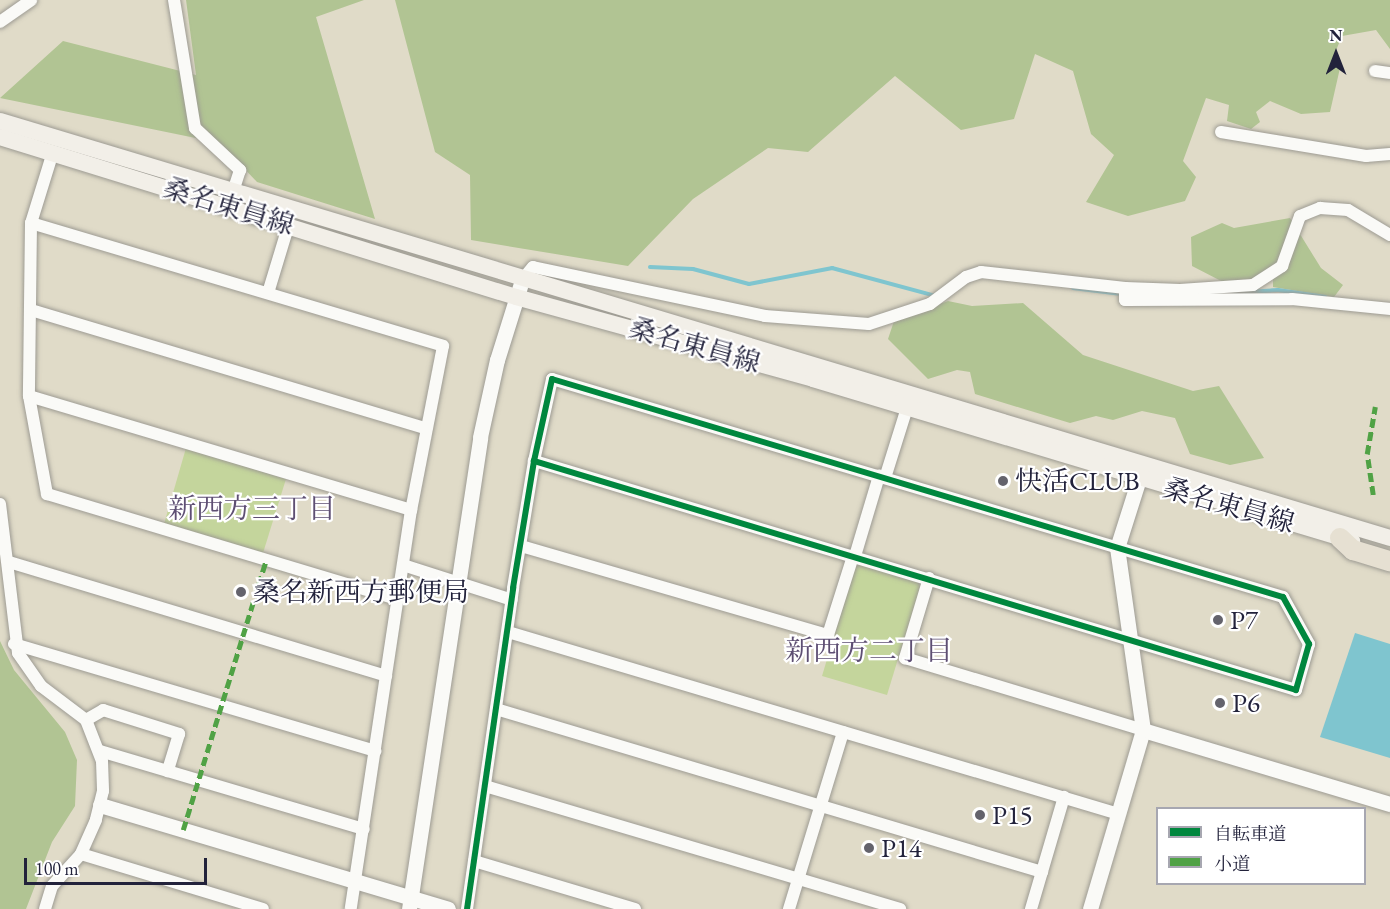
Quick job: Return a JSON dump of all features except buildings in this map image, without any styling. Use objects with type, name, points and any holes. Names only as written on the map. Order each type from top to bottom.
[{"type":"highway","points":[[1352,540],[1390,561]]},
{"type":"main road","name":"桑名東員線","points":[[0,121],[522,280],[1057,436],[1075,447],[1134,465],[1141,470]]},
{"type":"main road","name":"桑名東員線","points":[[0,137],[289,224],[516,297],[663,335],[907,408],[1141,470],[1390,553]]},
{"type":"main road","points":[[414,246],[428,257],[510,281],[518,289],[516,297]]},
{"type":"main road","points":[[522,280],[531,293],[633,322],[663,335]]},
{"type":"main road","name":"桑名東員線","points":[[1352,540],[1390,538]]},
{"type":"street","points":[[0,22],[31,0]]},
{"type":"street","points":[[174,0],[195,128],[240,170],[233,192]]},
{"type":"street","points":[[1375,71],[1390,73]]},
{"type":"street","points":[[1221,132],[1366,156],[1390,154]]},
{"type":"street","points":[[53,152],[31,223],[29,396],[47,494],[398,599]]},
{"type":"street","points":[[1125,294],[1253,285],[1282,266],[1300,216],[1320,208],[1348,210],[1390,235]]},
{"type":"street","points":[[31,223],[443,345],[424,428],[351,909]]},
{"type":"street","points":[[268,293],[289,224]]},
{"type":"street","points":[[410,903],[484,414],[516,297],[522,280],[533,267],[765,316],[869,324],[930,304],[966,277],[981,272],[1125,294],[1292,299],[1390,309]]},
{"type":"street","points":[[31,310],[424,428]]},
{"type":"street","points":[[466,909],[534,461],[552,379],[1282,597],[1309,644],[1296,690],[930,578],[534,461]]},
{"type":"street","points":[[29,396],[411,510]]},
{"type":"street","points":[[521,546],[828,636],[907,408]]},
{"type":"street","points":[[1090,909],[1143,730],[1118,548],[1141,470]]},
{"type":"street","points":[[0,504],[9,562],[14,644],[33,678],[86,720],[100,750],[100,805],[81,854],[60,873],[45,909]]},
{"type":"street","points":[[9,562],[386,676]]},
{"type":"street","points":[[403,565],[512,600]]},
{"type":"street","points":[[930,578],[905,658],[1390,804]]},
{"type":"street","points":[[508,632],[1119,814]]},
{"type":"street","points":[[14,644],[375,751]]},
{"type":"street","points":[[496,709],[1041,872]]},
{"type":"street","points":[[86,720],[103,710],[178,734],[168,771]]},
{"type":"street","points":[[789,909],[843,732]]},
{"type":"street","points":[[100,750],[364,829]]},
{"type":"street","points":[[485,786],[900,909]]},
{"type":"street","points":[[1030,909],[1064,798]]},
{"type":"street","points":[[100,805],[356,881],[410,903],[448,909]]},
{"type":"street","points":[[81,854],[263,909]]},
{"type":"street","points":[[474,861],[635,909]]},
{"type":"green space","points":[[186,0],[364,0],[316,17],[375,219],[257,182],[220,143],[0,98],[63,41],[196,75]]},
{"type":"green space","points":[[395,0],[1390,0],[1390,49],[1376,30],[1342,36],[1332,60],[1340,68],[1330,112],[1301,114],[1270,101],[1256,112],[1260,122],[1251,129],[1227,121],[1229,105],[1206,98],[1183,161],[1196,177],[1185,201],[1128,216],[1086,202],[1114,155],[1091,134],[1073,71],[1035,54],[1014,119],[961,130],[895,76],[808,152],[768,148],[693,199],[628,266],[471,240],[470,175],[435,152]]},
{"type":"green space","points":[[1290,218],[1321,268],[1343,285],[1334,297],[1273,287],[1273,277],[1225,283],[1192,266],[1191,237],[1222,223],[1234,228]]},
{"type":"green space","points":[[948,301],[972,306],[1023,303],[1083,355],[1193,391],[1219,386],[1264,458],[1230,465],[1190,454],[1175,418],[1142,411],[1113,420],[1096,416],[1070,423],[975,394],[970,372],[957,370],[928,379],[888,339],[894,321]]},
{"type":"green space","points":[[186,448],[286,479],[263,553],[164,524]]},
{"type":"green space","points":[[861,564],[918,581],[920,587],[887,695],[822,676],[855,566]]},
{"type":"green space","points":[[0,641],[14,670],[65,732],[77,760],[75,806],[52,842],[26,909],[0,909]]},
{"type":"water","points":[[1355,633],[1390,644],[1390,758],[1320,737]]},
{"type":"waterway","points":[[650,267],[693,269],[749,284],[832,268],[936,296]]},
{"type":"waterway","points":[[1073,288],[1122,294]]},
{"type":"waterway","points":[[1228,293],[1278,290],[1325,297]]},
{"type":"marked path","points":[[1373,495],[1367,454],[1375,407]]},
{"type":"marked path","points":[[183,830],[266,560]]},
{"type":"cycle path","points":[[467,909],[513,588],[534,461],[552,379],[1283,597],[1309,644],[1296,690],[534,461]]},
{"type":"place","name":"快活CLUB","points":[[1003,481]]},
{"type":"place","name":"桑名新西方郵便局","points":[[241,592]]},
{"type":"place","name":"P7","points":[[1218,620]]},
{"type":"place","name":"P6","points":[[1220,703]]},
{"type":"place","name":"P15","points":[[980,815]]},
{"type":"place","name":"P14","points":[[869,848]]},
{"type":"district","name":"新西方三丁目","points":[[252,508]]},
{"type":"district","name":"新西方二丁目","points":[[869,650]]}]
